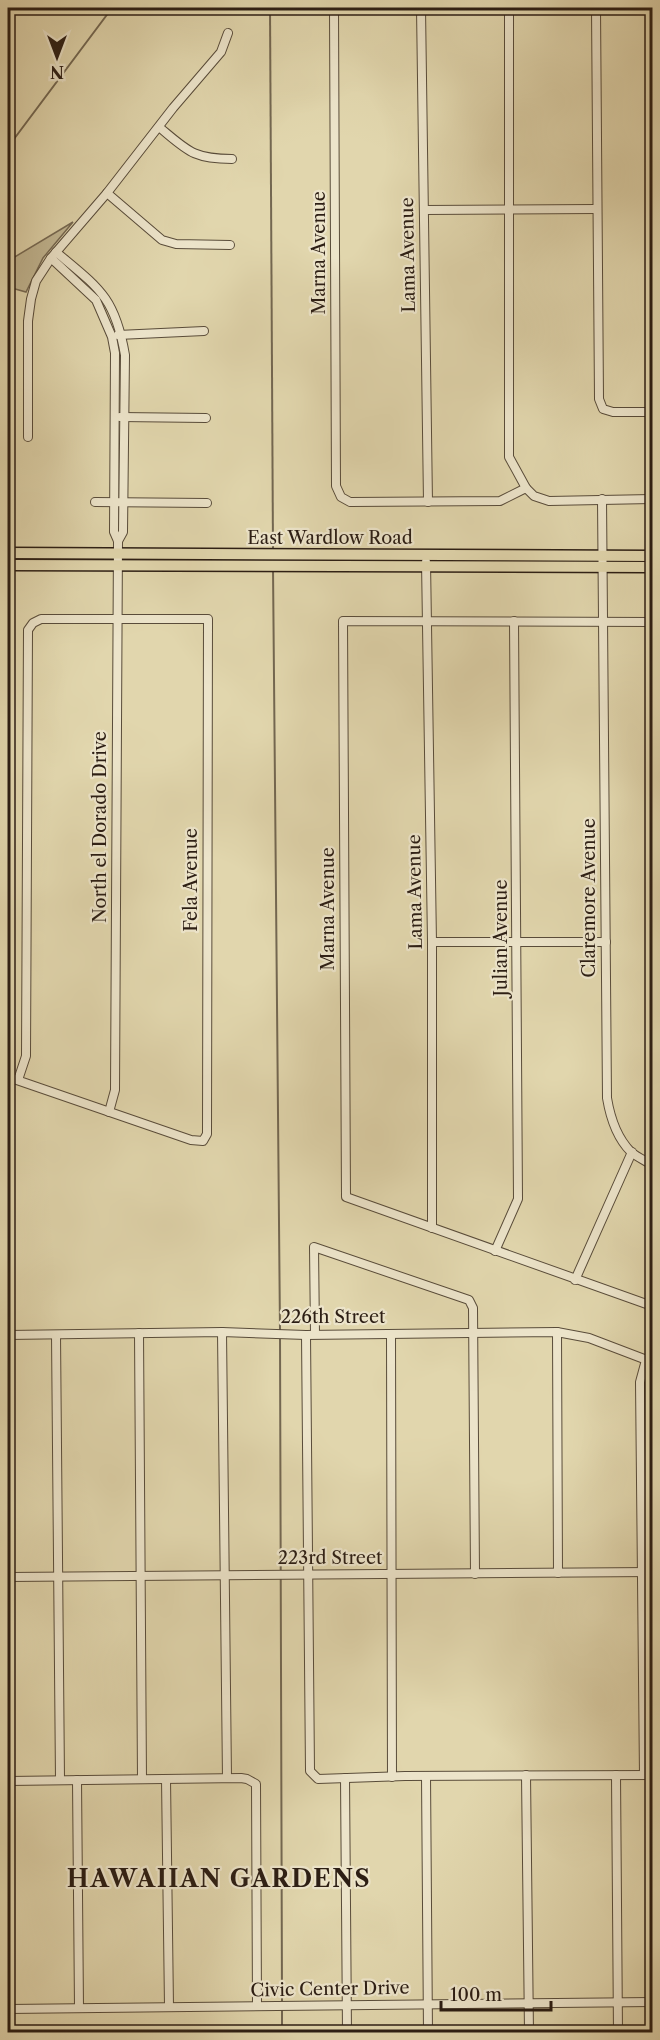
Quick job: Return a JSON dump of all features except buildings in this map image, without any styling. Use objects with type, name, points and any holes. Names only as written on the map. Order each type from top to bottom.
[{"type":"main road","name":"East Wardlow Road","points":[[8,553],[426,555],[603,562],[652,567]]},
{"type":"main road","name":"East Wardlow Road","points":[[8,565],[426,568],[603,562],[652,556]]},
{"type":"street","name":"Marna Avenue","points":[[334,8],[336,486],[341,497],[350,502],[428,502]]},
{"type":"street","name":"Lama Avenue","points":[[421,8],[428,502]]},
{"type":"street","points":[[509,8],[509,457],[526,488],[534,496],[549,501],[652,499]]},
{"type":"street","points":[[596,8],[599,399],[603,409],[613,412],[652,412]]},
{"type":"street","points":[[28,437],[29,310],[36,281],[54,255],[221,52],[228,33]]},
{"type":"street","points":[[159,127],[191,154],[211,159],[232,159]]},
{"type":"street","points":[[107,193],[162,240],[176,244],[230,245]]},
{"type":"street","points":[[424,210],[597,209]]},
{"type":"street","name":"North el Dorado Drive","points":[[54,255],[98,288],[105,296],[117,320],[114,464],[123,532],[117,541],[115,1090],[109,1112]]},
{"type":"street","name":"North el Dorado Drive","points":[[54,255],[96,300],[117,336],[124,355],[124,464],[119,502]]},
{"type":"street","points":[[91,296],[98,288]]},
{"type":"street","points":[[117,336],[204,331]]},
{"type":"street","points":[[115,417],[206,418]]},
{"type":"street","points":[[114,464],[124,464]]},
{"type":"street","points":[[428,502],[500,501],[526,488]]},
{"type":"street","name":"Claremore Avenue","points":[[602,499],[607,1098],[619,1135],[632,1152]]},
{"type":"street","points":[[95,502],[207,503]]},
{"type":"street","name":"Lama Avenue","points":[[426,555],[432,942],[432,1228]]},
{"type":"street","points":[[18,1080],[26,1056],[28,630],[33,623],[41,619],[117,619]]},
{"type":"street","name":"Fela Avenue","points":[[109,1112],[191,1140],[203,1141],[207,1134],[208,619],[117,619]]},
{"type":"street","name":"Marna Avenue","points":[[428,622],[343,621],[346,1197],[432,1228]]},
{"type":"street","name":"Julian Avenue","points":[[495,1251],[518,1199],[514,621]]},
{"type":"street","points":[[428,622],[652,622]]},
{"type":"street","points":[[432,942],[606,942]]},
{"type":"street","points":[[8,1077],[109,1112]]},
{"type":"street","points":[[575,1280],[632,1152],[652,1165]]},
{"type":"street","points":[[432,1228],[652,1306]]},
{"type":"street","points":[[475,1574],[473,1308],[469,1300],[314,1246],[309,1575],[310,1771],[318,1779],[648,1775],[642,1572],[640,1382],[650,1361]]},
{"type":"street","points":[[222,1332],[227,1778]]},
{"type":"street","name":"226th Street","points":[[8,1335],[222,1332],[311,1335],[557,1332],[589,1338],[650,1361]]},
{"type":"street","points":[[557,1332],[558,1573]]},
{"type":"street","points":[[139,1333],[142,1779]]},
{"type":"street","points":[[391,1334],[392,1777]]},
{"type":"street","points":[[56,1335],[60,1780]]},
{"type":"street","name":"223rd Street","points":[[8,1577],[652,1572]]},
{"type":"street","points":[[526,1775],[529,2032]]},
{"type":"street","points":[[616,1775],[618,2032]]},
{"type":"street","points":[[426,1776],[428,2032]]},
{"type":"street","points":[[8,1781],[227,1778],[252,1781],[256,1784],[258,2006]]},
{"type":"street","points":[[345,1778],[347,2032]]},
{"type":"street","points":[[166,1779],[169,2007]]},
{"type":"street","points":[[76,1780],[79,2008]]},
{"type":"street","name":"Civic Center Drive","points":[[8,2009],[652,2002]]},
{"type":"shaded area","points":[[73,222],[43,258],[26,292],[8,287],[8,261]]},
{"type":"waterway","points":[[8,147],[112,8]]},
{"type":"waterway","points":[[270,8],[273,551]]},
{"type":"waterway","points":[[273,568],[280,1331]]},
{"type":"waterway","points":[[280,1336],[282,2003]]},
{"type":"waterway","points":[[282,2008],[282,2032]]},
{"type":"district","name":"HAWAIIAN GARDENS","points":[[219,1878]]}]
